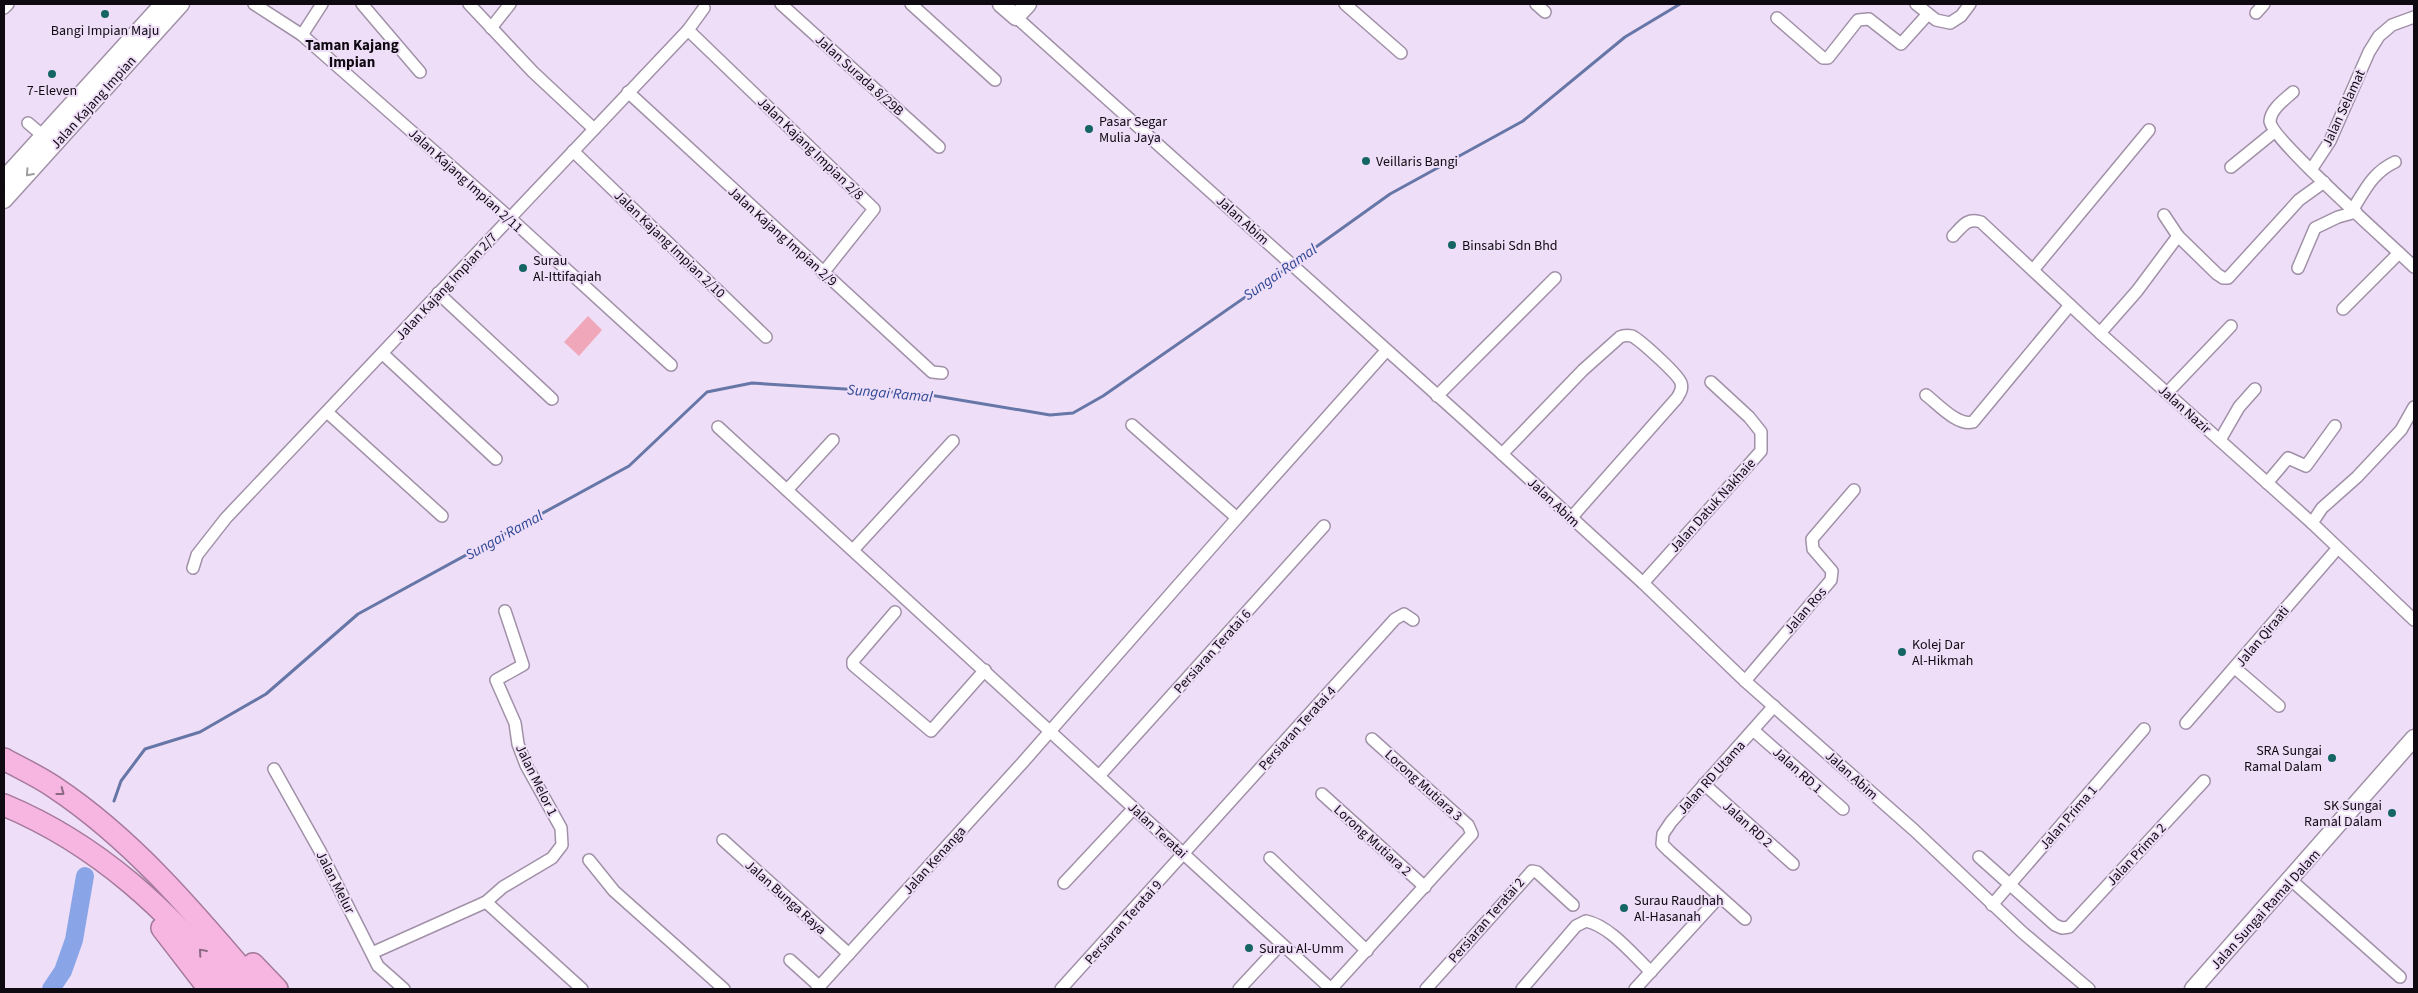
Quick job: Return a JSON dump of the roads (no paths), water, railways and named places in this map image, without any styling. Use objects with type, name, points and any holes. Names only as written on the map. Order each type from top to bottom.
[{"type":"highway","points":[[4,759],[53,786],[96,818],[156,872],[258,989]]},
{"type":"highway","points":[[13,809],[114,881],[171,937],[209,989]]},
{"type":"highway","points":[[13,809],[70,839],[115,868],[157,905],[198,947],[234,989]]},
{"type":"highway","points":[[214,937],[240,951],[277,989]]},
{"type":"street","points":[[4,8],[8,4]]},
{"type":"street","name":"Jalan Kajang Impian","points":[[4,200],[48,141],[163,4]]},
{"type":"street","name":"Jalan Kajang Impian","points":[[4,179],[48,141],[182,4]]},
{"type":"street","name":"Jalan Kajang Impian 2/11","points":[[254,4],[302,35],[510,218],[671,365]]},
{"type":"street","points":[[302,35],[322,4]]},
{"type":"street","points":[[362,4],[420,72]]},
{"type":"street","points":[[469,4],[533,72],[594,129]]},
{"type":"street","points":[[491,28],[510,4]]},
{"type":"street","name":"Jalan Surada 8/29B","points":[[781,4],[939,147]]},
{"type":"street","points":[[911,4],[995,80]]},
{"type":"street","points":[[1000,4],[1016,17],[1028,4]]},
{"type":"street","points":[[1345,4],[1401,53]]},
{"type":"street","points":[[1536,4],[1545,12]]},
{"type":"street","points":[[1916,4],[1943,23],[1950,23],[1961,16],[1970,4]]},
{"type":"street","name":"Jalan Kajang Impian 2/7","points":[[194,568],[197,555],[226,518],[688,30],[704,8]]},
{"type":"street","points":[[1777,18],[1824,58],[1828,58],[1858,20],[1869,19],[1901,44],[1928,14]]},
{"type":"street","name":"Jalan Abim","points":[[1016,17],[1643,582],[1745,681],[1914,830],[1992,904],[2089,989]]},
{"type":"street","name":"Jalan Selamat","points":[[2311,170],[2330,141],[2369,52],[2378,36],[2392,25],[2414,17]]},
{"type":"street","name":"Jalan Kajang Impian 2/8","points":[[688,30],[874,209],[823,272]]},
{"type":"street","name":"Jalan Kajang Impian 2/9","points":[[628,92],[932,372],[942,373]]},
{"type":"street","points":[[2293,92],[2279,104],[2271,115],[2270,123],[2274,132],[2311,170],[2414,267]]},
{"type":"street","points":[[28,123],[48,141]]},
{"type":"street","points":[[2032,270],[2149,130]]},
{"type":"street","points":[[2231,168],[2274,132]]},
{"type":"street","name":"Jalan Kajang Impian 2/10","points":[[573,151],[766,337]]},
{"type":"street","points":[[2298,268],[2315,228],[2355,210],[2370,180],[2382,168],[2395,162]]},
{"type":"street","points":[[2164,215],[2178,236],[2217,274],[2222,278],[2228,278],[2298,200],[2324,182]]},
{"type":"street","name":"Jalan Nazir","points":[[1953,236],[1966,222],[1975,220],[1981,222],[2312,524],[2414,620]]},
{"type":"street","points":[[2100,332],[2137,291],[2178,236]]},
{"type":"street","points":[[2343,309],[2399,253]]},
{"type":"street","points":[[1437,396],[1555,278]]},
{"type":"street","points":[[438,293],[552,399]]},
{"type":"street","points":[[1926,395],[1956,418],[1968,423],[1973,422],[2070,305]]},
{"type":"street","points":[[2167,393],[2231,326]]},
{"type":"street","points":[[1502,454],[1583,370],[1620,337],[1625,335],[1635,338],[1672,372],[1681,383],[1682,388],[1677,398],[1571,518]]},
{"type":"street","name":"Jalan Kenanga","points":[[818,988],[1051,730],[1386,351]]},
{"type":"street","points":[[383,354],[496,459]]},
{"type":"street","name":"Jalan Datuk Nakhaie","points":[[1643,582],[1761,451],[1762,432],[1750,416],[1710,382]]},
{"type":"street","points":[[2220,440],[2239,407],[2255,389]]},
{"type":"street","points":[[2312,524],[2322,508],[2357,477],[2401,430],[2413,411]]},
{"type":"street","points":[[327,412],[442,516]]},
{"type":"street","points":[[1132,425],[1237,518]]},
{"type":"street","points":[[2267,483],[2288,458],[2306,466],[2335,426]]},
{"type":"street","name":"Jalan Teratai","points":[[718,427],[986,670],[1280,945],[1331,989]]},
{"type":"street","points":[[787,490],[833,440]]},
{"type":"street","points":[[853,550],[953,441]]},
{"type":"street","name":"Jalan Ros","points":[[1745,681],[1831,580],[1832,571],[1813,549],[1812,539],[1854,490]]},
{"type":"street","name":"Persiaran Teratai 6","points":[[1099,776],[1324,526]]},
{"type":"street","name":"Jalan Qiraati","points":[[2186,723],[2337,549]]},
{"type":"street","name":"Jalan Melor 1","points":[[372,953],[486,902],[503,887],[552,858],[559,850],[563,840],[561,828],[551,807],[526,765],[518,744],[515,723],[496,680],[523,664],[505,610]]},
{"type":"street","points":[[895,612],[852,661],[853,665],[931,731],[986,670]]},
{"type":"street","name":"Persiaran Teratai 4","points":[[1184,854],[1395,619],[1404,614],[1413,620]]},
{"type":"street","points":[[2235,668],[2279,706]]},
{"type":"street","name":"Jalan RD Utama","points":[[1719,897],[1662,844],[1663,834],[1704,784],[1774,706]]},
{"type":"street","name":"Jalan RD 1","points":[[1753,730],[1843,809]]},
{"type":"street","name":"Jalan Prima 1","points":[[1992,904],[2144,730]]},
{"type":"street","name":"Jalan Sungai Ramal Dalam","points":[[2194,989],[2414,738]]},
{"type":"street","name":"Lorong Mutiara 3","points":[[1372,739],[1468,825],[1472,834],[1425,887]]},
{"type":"street","name":"Jalan Melur","points":[[274,769],[320,851],[378,966],[404,989]]},
{"type":"street","name":"Jalan Prima 2","points":[[2010,884],[2054,925],[2062,928],[2069,927],[2204,781]]},
{"type":"street","name":"Jalan RD 2","points":[[1704,784],[1793,864]]},
{"type":"street","name":"Lorong Mutiara 2","points":[[1322,794],[1425,887]]},
{"type":"street","points":[[1064,883],[1134,808]]},
{"type":"street","name":"Jalan Bunga Raya","points":[[723,840],[849,954]]},
{"type":"street","name":"Persiaran Teratai 9","points":[[1061,989],[1184,854]]},
{"type":"street","points":[[1979,857],[2010,884]]},
{"type":"street","points":[[1270,858],[1367,951]]},
{"type":"street","points":[[589,860],[614,891],[724,989]]},
{"type":"street","name":"Persiaran Teratai 2","points":[[1426,989],[1532,871],[1536,872],[1573,905]]},
{"type":"street","points":[[2291,880],[2400,977]]},
{"type":"street","points":[[1331,989],[1425,887]]},
{"type":"street","points":[[1635,989],[1719,897],[1744,919]]},
{"type":"street","points":[[486,902],[582,989]]},
{"type":"street","points":[[1522,989],[1580,922],[1592,922],[1610,935],[1651,972]]},
{"type":"street","points":[[1239,989],[1280,945]]},
{"type":"street","points":[[790,960],[818,988]]},
{"type":"waterway","name":"Sungai Ramal","points":[[1295,262],[1390,194],[1523,121],[1625,37],[1680,4]]},
{"type":"waterway","name":"Sungai Ramal","points":[[114,801],[121,781],[145,749],[200,732],[266,694],[358,614],[629,466],[707,392],[752,383],[924,394],[1050,415],[1073,413],[1103,396],[1290,266]]},
{"type":"waterway","name":"Sungai Ramal","points":[[51,989],[63,971],[74,940],[85,876]]},
{"type":"place","name":"Bangi Impian Maju","points":[[105,14]]},
{"type":"place","name":"7-Eleven","points":[[52,74]]},
{"type":"place","name":"Pasar Segar Mulia Jaya","points":[[1089,129]]},
{"type":"place","name":"Veillaris Bangi","points":[[1366,161]]},
{"type":"place","name":"Binsabi Sdn Bhd","points":[[1452,245]]},
{"type":"place","name":"Surau Al-Ittifaqiah","points":[[523,268]]},
{"type":"place","name":"Kolej Dar Al-Hikmah","points":[[1902,652]]},
{"type":"place","name":"SRA Sungai Ramal Dalam","points":[[2332,758]]},
{"type":"place","name":"SK Sungai Ramal Dalam","points":[[2392,813]]},
{"type":"place","name":"Surau Raudhah Al-Hasanah","points":[[1624,908]]},
{"type":"place","name":"Surau Al-Umm","points":[[1249,948]]},
{"type":"district","name":"Taman Kajang Impian","points":[[352,54]]}]
